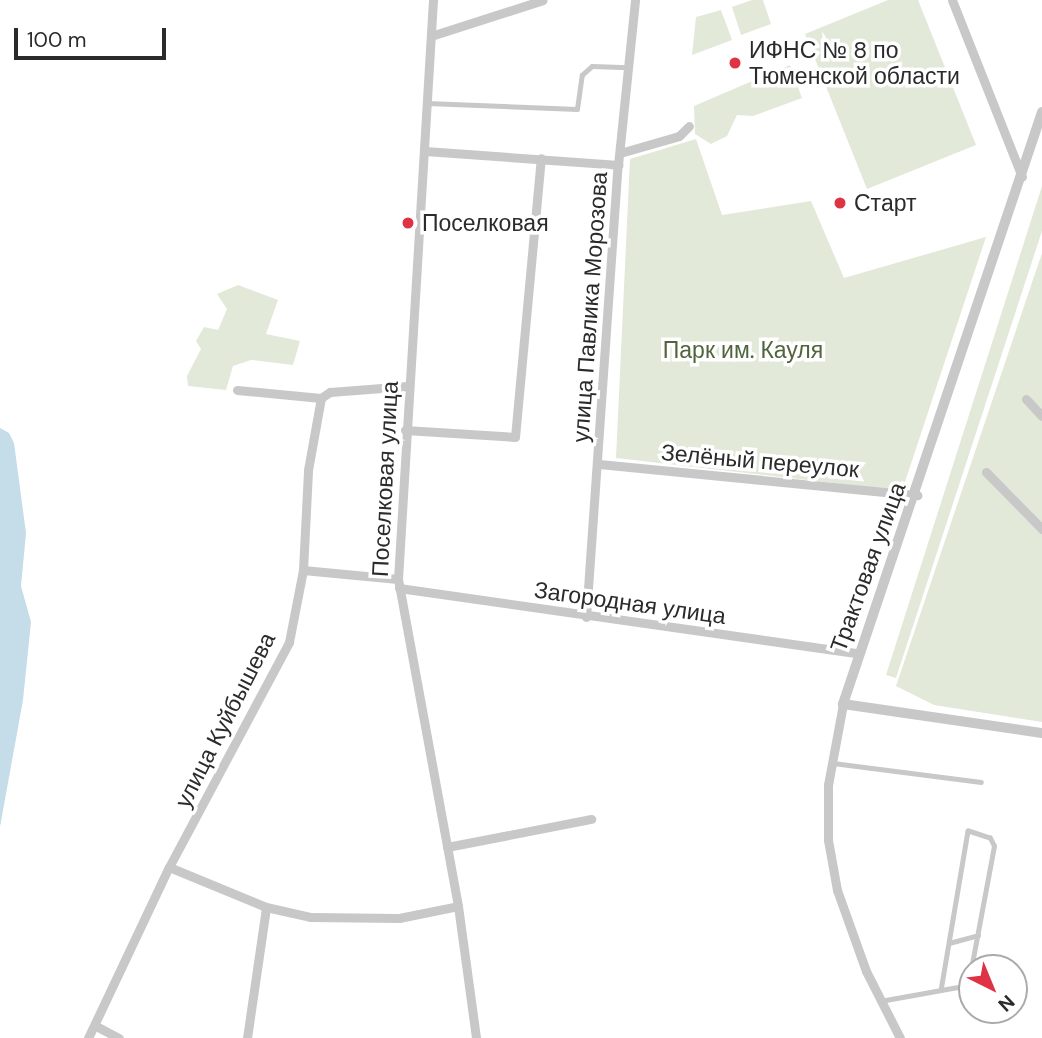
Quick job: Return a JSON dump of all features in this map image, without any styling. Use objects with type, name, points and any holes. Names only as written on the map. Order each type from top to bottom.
[{"type":"street","name":"Поселковая улица","points":[[433,0],[434,35],[405,430],[398,584],[458,906],[477,1038]]},
{"type":"street","points":[[434,35],[517,5],[543,0]]},
{"type":"street","name":"улица Павлика Морозова","points":[[586,617],[599,464],[618,165],[635,0]]},
{"type":"street","points":[[952,0],[1022,177]]},
{"type":"street","name":"Трактовая улица","points":[[900,1038],[879,1001],[837,890],[828,840],[832,763],[857,653],[917,495],[1040,129],[1042,112]]},
{"type":"street","points":[[620,153],[679,136],[689,126]]},
{"type":"street","points":[[425,151],[618,165]]},
{"type":"street","points":[[405,430],[515,437],[541,158]]},
{"type":"street","points":[[237,390],[321,398],[330,392],[408,386]]},
{"type":"street","name":"улица Куйбышева","points":[[88,1038],[169,867],[289,642],[303,570],[308,470],[321,398]]},
{"type":"street","points":[[1026,399],[1042,416]]},
{"type":"street","name":"Зелёный переулок","points":[[599,464],[917,495]]},
{"type":"street","points":[[986,472],[1042,528]]},
{"type":"street","name":"Загородная улица","points":[[303,570],[586,617],[857,653]]},
{"type":"street","points":[[844,704],[1042,733]]},
{"type":"street","points":[[447,847],[591,819]]},
{"type":"street","points":[[169,867],[266,907],[337,919],[399,918],[458,906]]},
{"type":"street","points":[[247,1038],[266,907]]},
{"type":"street","points":[[96,1026],[119,1038]]},
{"type":"lane","points":[[427,103],[577,109],[582,75],[592,66],[629,67]]},
{"type":"lane","points":[[832,763],[982,782]]},
{"type":"lane","points":[[879,1001],[941,990],[968,985],[994,846],[990,838],[968,831],[941,990]]},
{"type":"lane","points":[[949,943],[978,935]]},
{"type":"green space","points":[[752,0],[763,0],[771,24],[741,35],[732,7]]},
{"type":"green space","points":[[888,0],[918,0],[976,145],[867,189],[805,34]]},
{"type":"green space","points":[[721,10],[732,40],[692,55],[696,17]]},
{"type":"green space","points":[[790,65],[802,98],[753,116],[737,115],[727,136],[711,144],[695,134],[694,106]]},
{"type":"green space","name":"Парк им. Кауля","points":[[696,139],[722,215],[811,201],[844,278],[986,237],[902,491],[616,458],[630,159]]},
{"type":"green space","points":[[1042,186],[1042,231],[896,678],[886,675]]},
{"type":"green space","points":[[1042,253],[1042,722],[934,705],[896,686]]},
{"type":"green space","points":[[238,285],[278,300],[266,334],[300,341],[293,365],[251,360],[233,366],[226,390],[188,386],[187,376],[201,349],[196,341],[204,327],[218,330],[227,309],[217,294]]},
{"type":"water","points":[[0,428],[9,433],[14,443],[26,533],[21,586],[31,622],[23,700],[0,827]]},
{"type":"place","name":"ИФНС № 8 по Тюменской области","points":[[735,63]]},
{"type":"place","name":"Старт","points":[[840,203]]},
{"type":"place","name":"Поселковая","points":[[408,223]]}]
